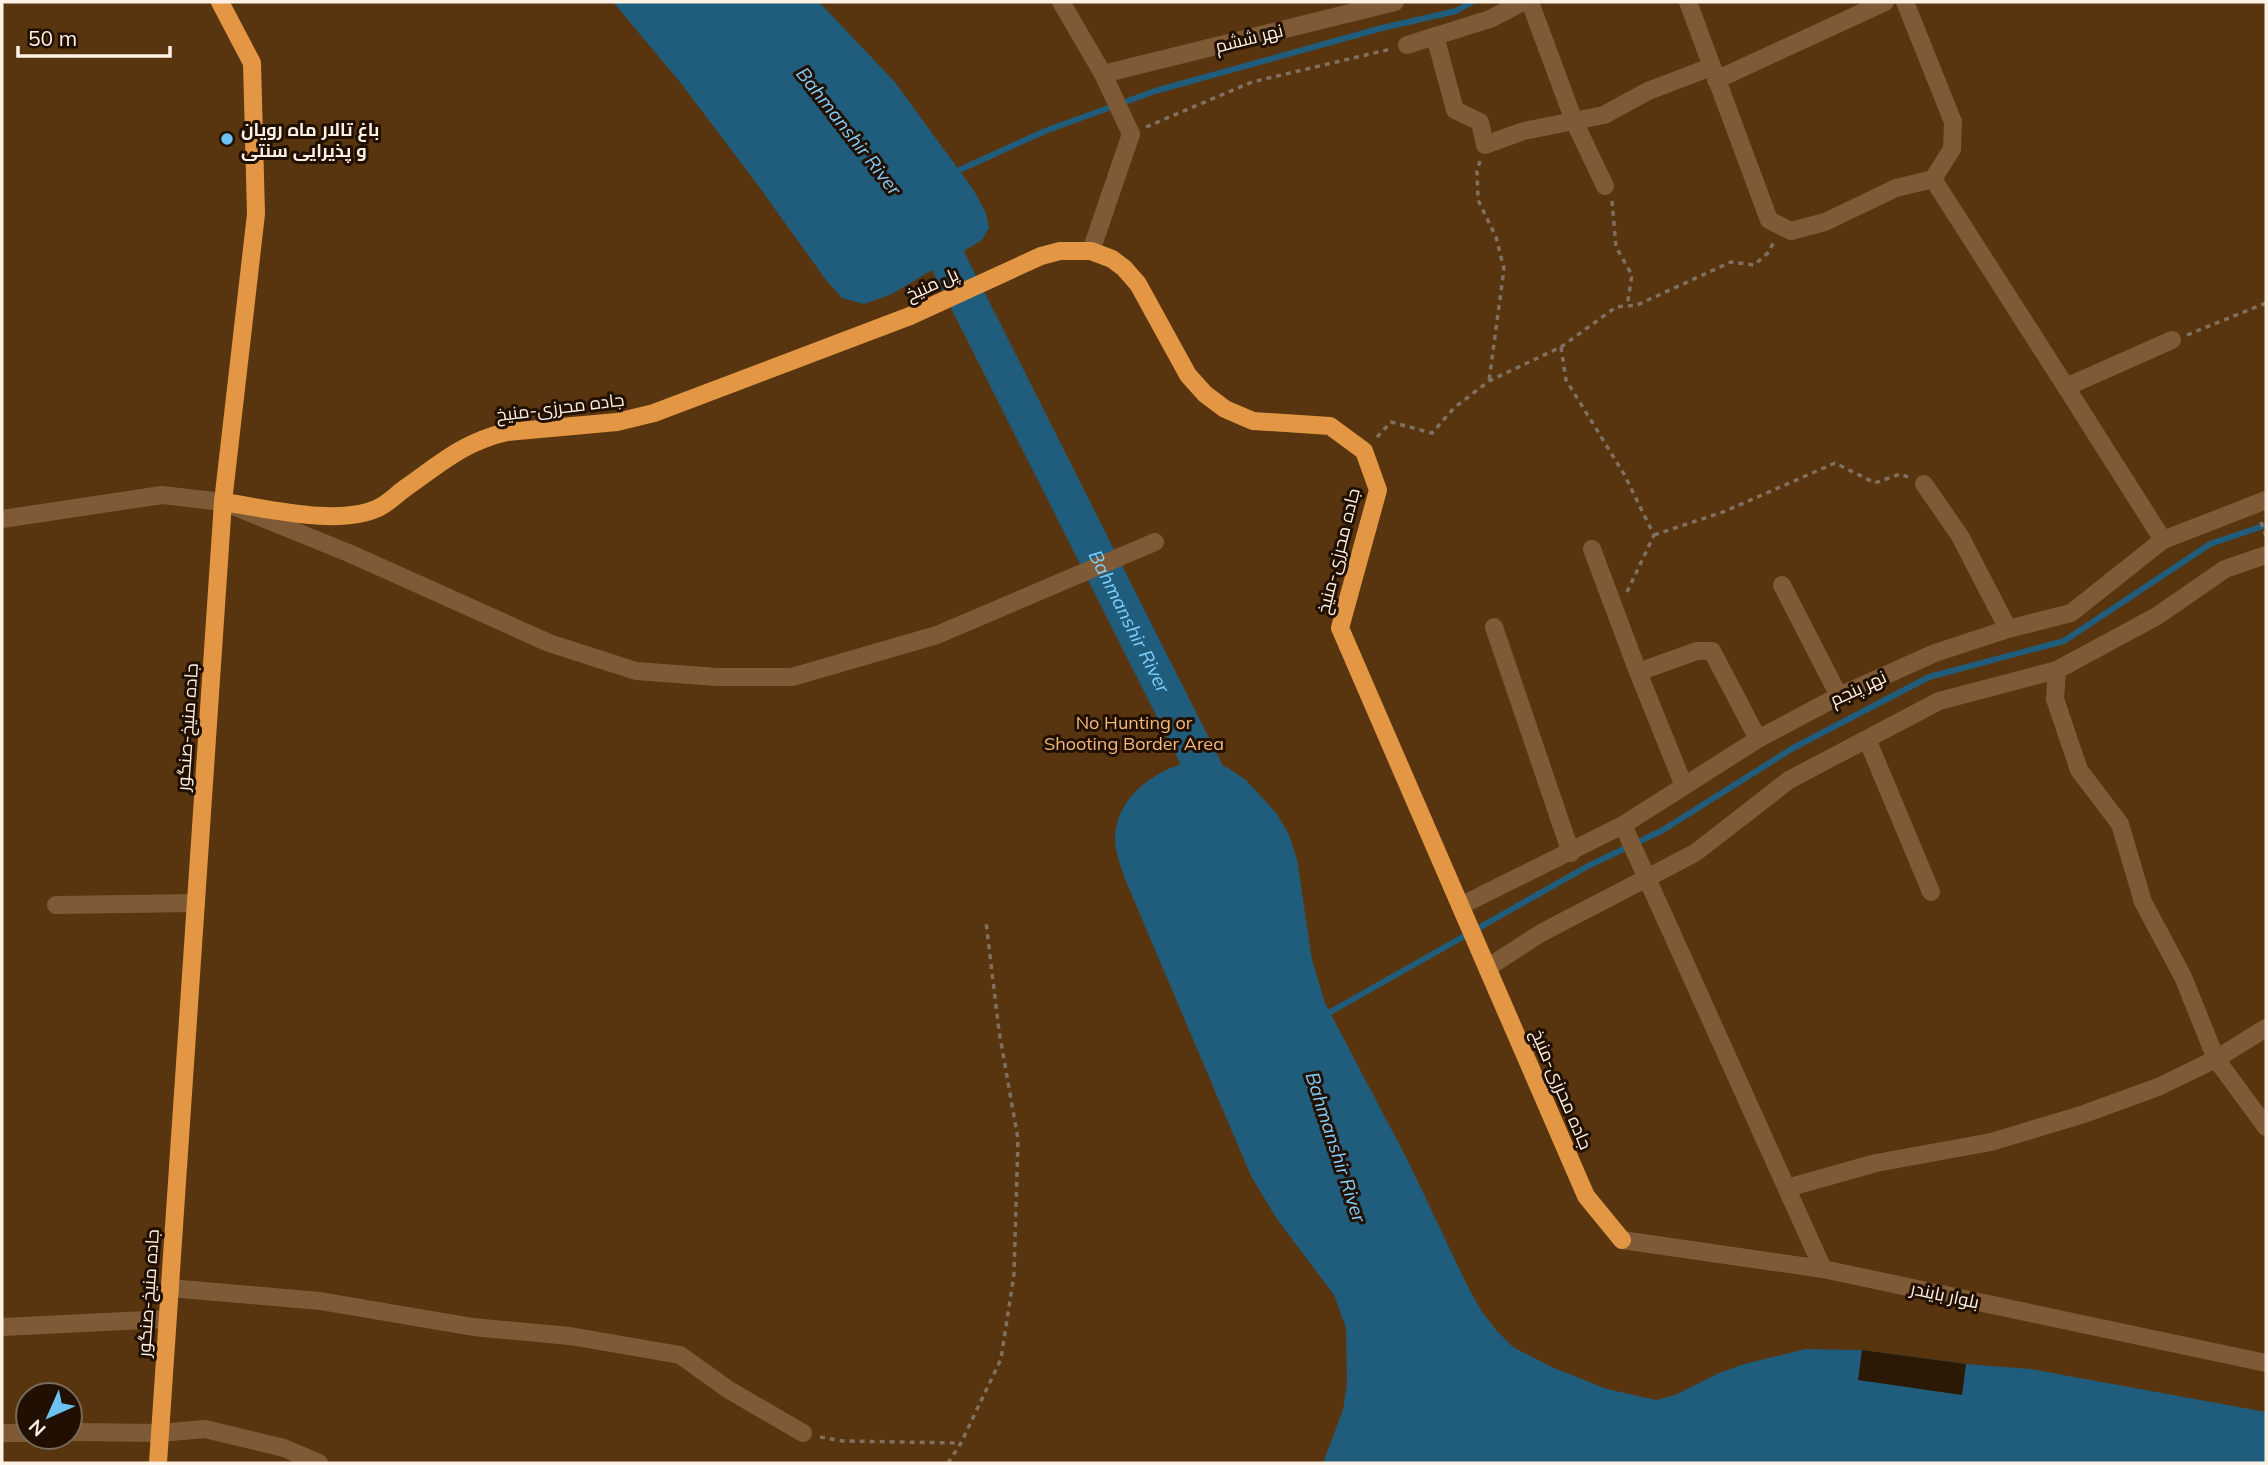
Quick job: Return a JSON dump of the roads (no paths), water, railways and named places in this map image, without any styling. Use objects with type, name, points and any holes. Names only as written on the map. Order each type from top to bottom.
[{"type":"main road","name":"جاده منیخ-صنگور","points":[[158,1463],[223,502],[256,214],[252,64],[220,2]]},
{"type":"main road","name":"پل منیخ","points":[[790,361],[910,316],[1041,256],[1060,251],[1090,251]]},
{"type":"main road","name":"جاده محرزی-منیخ","points":[[1090,251],[1112,259],[1124,268],[1138,285],[1188,375],[1205,394],[1225,409],[1253,421],[1329,426],[1364,450],[1378,490],[1340,628],[1586,1196],[1622,1240]]},
{"type":"main road","name":"جاده محرزی-منیخ","points":[[223,502],[334,518],[356,515],[377,508],[468,444],[489,436],[636,419],[790,361]]},
{"type":"street","points":[[1061,2],[1103,74],[1128,128],[1090,251]]},
{"type":"street","name":"نهر ششم","points":[[1103,74],[1395,2]]},
{"type":"street","points":[[1407,45],[1490,19],[1523,2]]},
{"type":"street","points":[[1530,2],[1574,121],[1605,186]]},
{"type":"street","points":[[1688,2],[1769,220],[1791,231],[1825,222],[1896,188],[1933,179],[1952,149],[1953,122],[1905,2]]},
{"type":"street","points":[[1435,36],[1455,110],[1480,121],[1485,145],[1524,131],[1604,115],[1648,91],[1713,73],[1885,2]]},
{"type":"street","points":[[1933,179],[2163,540]]},
{"type":"street","points":[[2066,387],[2172,340]]},
{"type":"street","points":[[1924,484],[1961,536],[2008,629]]},
{"type":"street","points":[[2,519],[162,495],[223,502],[351,554],[549,643],[636,671],[717,677],[792,677],[937,635],[1155,542]]},
{"type":"street","name":"نهر پنجم","points":[[1463,911],[1571,853],[1625,830],[1684,786],[1758,739],[1839,696],[1935,653],[2008,629],[2071,613],[2163,540],[2262,506]]},
{"type":"street","points":[[1592,549],[1684,786]]},
{"type":"street","points":[[1487,968],[1541,933],[1695,853],[1789,780],[1939,701],[2057,670],[2157,616],[2225,569],[2266,555]]},
{"type":"street","points":[[1782,585],[1839,696]]},
{"type":"street","points":[[1494,627],[1571,853]]},
{"type":"street","points":[[1638,672],[1697,651],[1712,651],[1758,739]]},
{"type":"street","points":[[2057,670],[2055,699],[2079,769],[2120,824],[2143,902],[2183,977],[2217,1059],[2266,1127]]},
{"type":"street","points":[[1867,739],[1931,892]]},
{"type":"street","points":[[1625,830],[1823,1269]]},
{"type":"street","points":[[56,905],[196,903]]},
{"type":"street","points":[[1787,1188],[1876,1163],[1991,1142],[2055,1123],[2158,1087],[2217,1059],[2266,1028]]},
{"type":"street","name":"بلوار بایندر","points":[[1622,1240],[1823,1269],[2266,1363]]},
{"type":"street","points":[[170,1288],[320,1301],[473,1327],[570,1336],[680,1355],[729,1390],[803,1433]]},
{"type":"street","points":[[2,1327],[167,1319]]},
{"type":"street","points":[[84,1432],[160,1433],[205,1429],[284,1448],[319,1463]]},
{"type":"water","points":[[613,2],[819,2],[894,81],[973,189],[986,213],[989,228],[982,240],[892,294],[864,304],[842,298],[680,82]]},
{"type":"water","points":[[1191,761],[1210,761],[1228,768],[1246,780],[1277,814],[1289,835],[1297,859],[1312,960],[1325,1003],[1408,1161],[1466,1283],[1482,1312],[1513,1347],[1554,1368],[1607,1389],[1656,1400],[1675,1395],[1744,1364],[1805,1349],[1862,1350],[1966,1364],[2030,1369],[2266,1412],[2266,1463],[1323,1463],[1343,1410],[1347,1383],[1346,1328],[1334,1295],[1277,1219],[1251,1176],[1125,879],[1115,842],[1116,826],[1121,812],[1138,789],[1163,772]]},
{"type":"waterway","points":[[953,173],[1045,131],[1155,91],[1382,28],[1456,11],[1472,2]]},
{"type":"waterway","name":"Bahmanshir River","points":[[919,221],[943,251],[1222,805]]},
{"type":"waterway","points":[[1325,1015],[1588,866],[1663,830],[1793,748],[1929,677],[2064,641],[2210,544],[2266,525]]},
{"type":"place","name":"باغ تالار ماه رویان و پذیرایی سنتی","points":[[227,139]]},
{"type":"park label","name":"No Hunting or Shooting Border Area","points":[[1134,732]]}]
